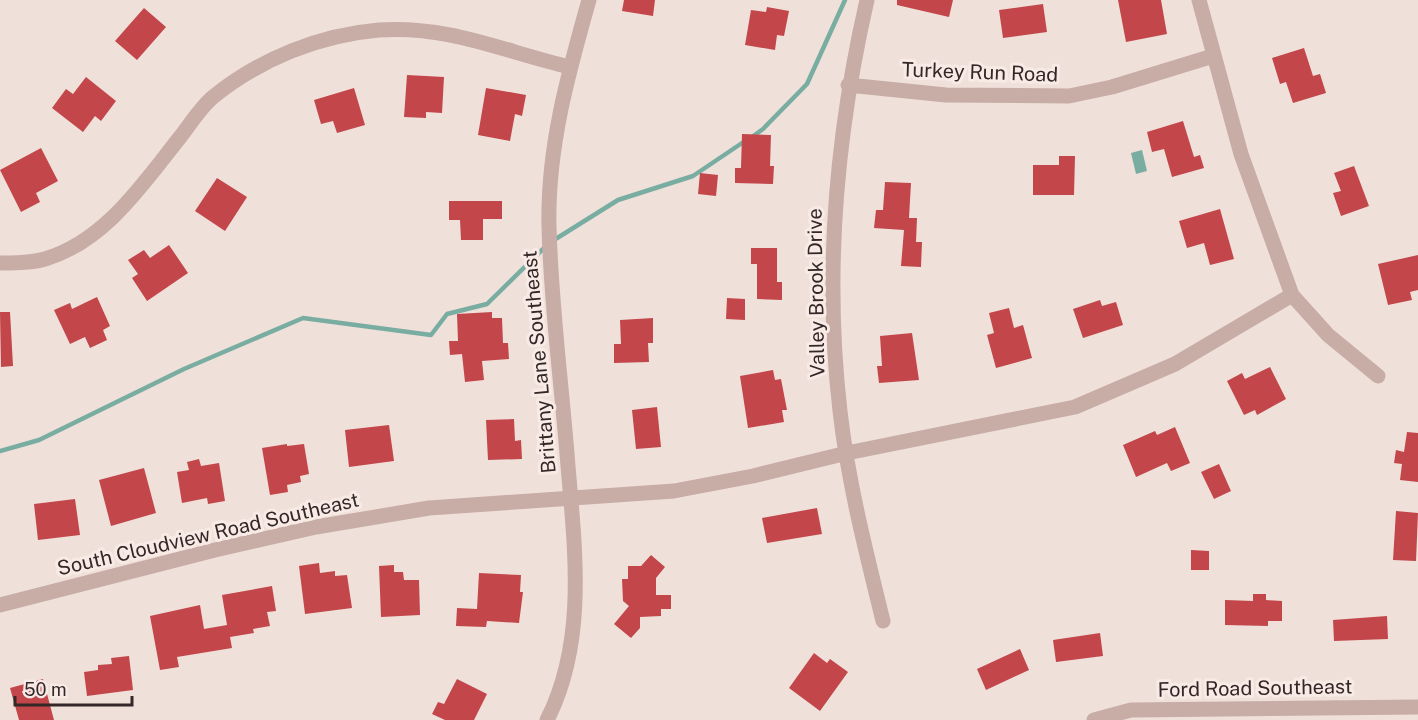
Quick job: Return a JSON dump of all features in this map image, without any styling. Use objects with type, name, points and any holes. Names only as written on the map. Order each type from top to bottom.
[{"type":"street","name":"Brittany Lane Southeast","points":[[547,720],[559,696],[572,645],[574,543],[549,226],[551,167],[570,67],[589,0]]},
{"type":"street","name":"Valley Brook Drive","points":[[867,0],[848,85],[838,159],[833,330],[840,412],[847,453],[858,517],[883,621]]},
{"type":"street","points":[[1199,0],[1241,154],[1292,295],[1328,335],[1378,376]]},
{"type":"street","points":[[0,263],[45,259],[77,244],[118,213],[212,98],[266,61],[316,41],[379,30],[427,31],[468,37],[570,67]]},
{"type":"street","name":"Turkey Run Road","points":[[848,85],[946,95],[1069,96],[1144,78],[1213,56]]},
{"type":"street","name":"South Cloudview Road Southeast","points":[[0,605],[226,547],[316,527],[429,508],[674,491],[1075,407],[1175,364],[1292,295]]},
{"type":"street","name":"Ford Road Southeast","points":[[1094,720],[1131,710],[1418,707]]},
{"type":"water","points":[[1142,150],[1147,171],[1136,174],[1131,153]]},
{"type":"building","points":[[624,0],[655,0],[653,16],[622,11]]},
{"type":"building","points":[[897,0],[953,0],[949,17],[897,5]]},
{"type":"building","points":[[1118,0],[1161,0],[1167,34],[1126,42]]},
{"type":"building","points":[[1043,4],[1047,32],[1003,38],[999,10]]},
{"type":"building","points":[[767,7],[789,11],[784,36],[777,35],[775,50],[745,45],[751,10],[766,12]]},
{"type":"building","points":[[144,8],[166,27],[137,60],[115,41]]},
{"type":"building","points":[[1304,48],[1313,76],[1320,74],[1326,93],[1293,103],[1286,82],[1280,84],[1272,58]]},
{"type":"building","points":[[407,75],[444,77],[442,113],[426,112],[426,118],[404,117]]},
{"type":"building","points":[[86,77],[116,101],[101,121],[95,116],[83,132],[52,108],[66,89],[73,94]]},
{"type":"building","points":[[354,88],[365,125],[337,133],[333,121],[321,124],[314,100]]},
{"type":"building","points":[[486,88],[526,95],[522,116],[515,114],[510,141],[478,135]]},
{"type":"building","points":[[1183,121],[1194,157],[1200,155],[1204,168],[1172,177],[1164,149],[1152,152],[1147,132]]},
{"type":"building","points":[[742,134],[771,135],[770,166],[774,166],[773,184],[735,183],[735,168],[741,168]]},
{"type":"building","points":[[41,148],[58,181],[36,193],[40,202],[21,212],[0,170]]},
{"type":"building","points":[[1059,156],[1075,156],[1074,195],[1033,195],[1033,165],[1059,165]]},
{"type":"building","points":[[1354,166],[1369,206],[1341,216],[1333,193],[1341,191],[1334,173]]},
{"type":"building","points":[[700,173],[718,175],[716,196],[698,194]]},
{"type":"building","points":[[217,178],[247,197],[225,231],[195,211]]},
{"type":"building","points":[[885,182],[911,183],[909,218],[917,218],[916,242],[922,242],[921,267],[901,266],[904,230],[874,228],[876,210],[883,210]]},
{"type":"building","points":[[449,201],[502,201],[502,219],[483,219],[483,240],[461,240],[460,220],[449,220]]},
{"type":"building","points":[[1220,209],[1234,259],[1210,265],[1204,243],[1187,248],[1179,221]]},
{"type":"building","points":[[169,245],[188,273],[147,301],[132,278],[138,274],[128,260],[144,250],[150,258]]},
{"type":"building","points":[[751,248],[777,248],[777,282],[782,282],[782,300],[757,299],[757,264],[751,264]]},
{"type":"building","points":[[1418,255],[1418,290],[1410,292],[1412,300],[1388,305],[1378,264]]},
{"type":"building","points":[[97,297],[110,326],[103,330],[107,340],[90,348],[85,337],[70,344],[54,310],[70,303],[72,309]]},
{"type":"building","points":[[727,298],[745,299],[745,320],[726,319]]},
{"type":"building","points":[[1100,300],[1102,306],[1116,302],[1123,325],[1083,338],[1073,309]]},
{"type":"building","points":[[1009,308],[1014,328],[1023,325],[1032,358],[996,368],[987,335],[994,333],[989,313]]},
{"type":"building","points":[[0,312],[10,312],[13,366],[1,367]]},
{"type":"building","points":[[492,312],[492,318],[502,318],[503,343],[508,343],[509,359],[482,361],[484,380],[465,382],[462,354],[450,355],[449,341],[458,341],[457,314]]},
{"type":"building","points":[[653,318],[653,343],[648,343],[649,362],[614,363],[614,344],[621,344],[620,320]]},
{"type":"building","points":[[912,333],[919,380],[879,383],[877,366],[882,366],[880,336]]},
{"type":"building","points":[[1270,367],[1286,399],[1257,415],[1255,410],[1244,415],[1227,381],[1242,373],[1245,379]]},
{"type":"building","points":[[773,370],[775,380],[781,379],[787,410],[782,410],[784,422],[748,428],[740,376]]},
{"type":"building","points":[[657,407],[661,447],[636,449],[632,410]]},
{"type":"building","points":[[514,419],[515,441],[521,440],[522,459],[488,460],[486,420]]},
{"type":"building","points":[[389,425],[394,461],[349,467],[345,430]]},
{"type":"building","points":[[1175,427],[1190,463],[1171,471],[1167,463],[1136,477],[1123,445],[1155,431],[1157,435]]},
{"type":"building","points":[[1407,432],[1418,433],[1418,482],[1400,480],[1402,464],[1394,463],[1396,450],[1404,452]]},
{"type":"building","points":[[287,444],[287,446],[304,444],[309,474],[300,476],[301,482],[287,485],[288,492],[270,495],[262,448]]},
{"type":"building","points":[[199,459],[201,466],[219,463],[225,501],[208,504],[207,498],[182,503],[177,472],[189,470],[187,462]]},
{"type":"building","points":[[1219,464],[1231,491],[1214,499],[1201,472]]},
{"type":"building","points":[[144,468],[156,513],[111,526],[99,480]]},
{"type":"building","points":[[75,499],[80,535],[38,540],[34,504]]},
{"type":"building","points":[[817,508],[822,534],[767,543],[762,518]]},
{"type":"building","points":[[1396,511],[1418,513],[1416,561],[1393,560]]},
{"type":"building","points":[[1191,550],[1209,551],[1209,570],[1191,570]]},
{"type":"building","points":[[651,555],[665,567],[656,578],[656,595],[671,595],[671,609],[661,609],[661,616],[640,617],[640,628],[631,638],[614,624],[629,606],[623,601],[622,579],[628,579],[628,566],[641,566]]},
{"type":"building","points":[[319,563],[320,573],[335,571],[335,576],[347,575],[352,608],[305,614],[299,566]]},
{"type":"building","points":[[394,565],[394,572],[403,572],[404,580],[419,580],[420,615],[381,617],[379,566]]},
{"type":"building","points":[[479,573],[521,575],[520,592],[523,592],[519,623],[487,621],[486,627],[456,626],[457,608],[477,609]]},
{"type":"building","points":[[272,586],[276,611],[267,612],[270,626],[253,629],[254,633],[230,637],[232,648],[177,657],[179,667],[160,670],[150,616],[200,605],[204,629],[227,625],[222,595]]},
{"type":"building","points":[[1253,594],[1266,594],[1266,600],[1282,601],[1282,621],[1268,621],[1268,626],[1225,625],[1225,600],[1253,601]]},
{"type":"building","points":[[1387,616],[1388,639],[1334,641],[1333,620]]},
{"type":"building","points":[[1100,633],[1103,656],[1056,662],[1053,640]]},
{"type":"building","points":[[1020,649],[1029,670],[986,690],[977,669]]},
{"type":"building","points":[[814,653],[827,663],[830,659],[848,672],[820,711],[789,688]]},
{"type":"building","points":[[129,656],[133,690],[87,696],[84,672],[98,670],[98,665],[112,664],[111,658]]},
{"type":"building","points":[[43,679],[54,720],[19,720],[10,688]]},
{"type":"building","points":[[457,679],[487,694],[474,720],[445,720],[432,714],[438,702],[444,704]]},
{"type":"waterway","points":[[752,137],[763,129],[807,84],[845,0]]},
{"type":"waterway","points":[[554,240],[618,200],[693,176],[745,141]]},
{"type":"waterway","points":[[0,451],[39,440],[184,369],[303,318],[431,335],[447,314],[487,304],[547,245]]}]
